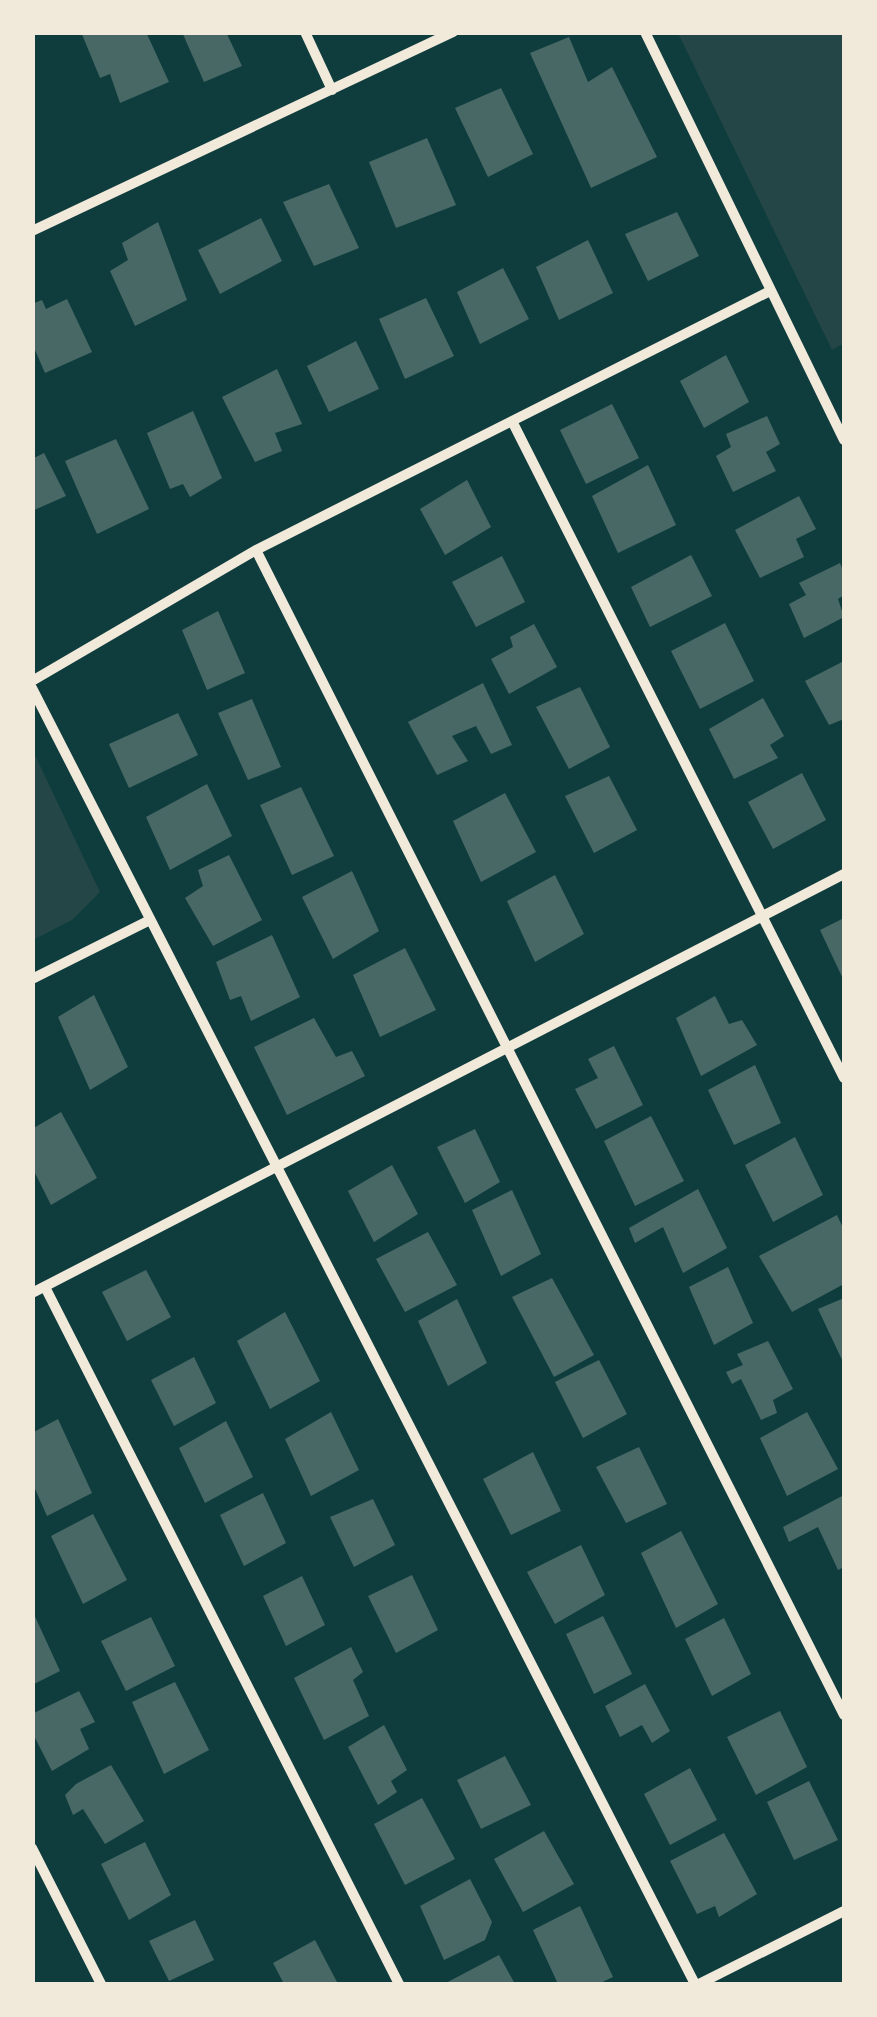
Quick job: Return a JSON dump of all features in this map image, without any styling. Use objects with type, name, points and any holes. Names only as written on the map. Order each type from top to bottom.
[{"type":"street","points":[[305,32],[332,90]]},
{"type":"street","points":[[32,232],[453,32]]},
{"type":"street","points":[[646,32],[844,440]]},
{"type":"street","points":[[770,291],[256,550],[32,685],[697,1984],[844,1911]]},
{"type":"street","points":[[512,421],[844,1078]]},
{"type":"street","points":[[256,550],[844,1715]]},
{"type":"street","points":[[32,1293],[844,874]]},
{"type":"street","points":[[32,979],[150,920]]},
{"type":"street","points":[[45,1287],[399,1984]]},
{"type":"street","points":[[32,1848],[101,1984]]},
{"type":"shaded area","points":[[678,33],[844,33],[844,343],[832,350]]},
{"type":"shaded area","points":[[33,751],[100,892],[72,920],[33,940]]},
{"type":"building","points":[[81,32],[146,32],[169,82],[120,103],[110,74],[100,78]]},
{"type":"building","points":[[182,32],[226,32],[242,66],[204,82]]},
{"type":"building","points":[[569,37],[588,82],[612,67],[657,157],[591,188],[530,53]]},
{"type":"building","points":[[501,88],[533,154],[488,177],[455,108]]},
{"type":"building","points":[[427,138],[456,205],[396,228],[369,162]]},
{"type":"building","points":[[329,184],[359,248],[314,266],[283,202]]},
{"type":"building","points":[[677,212],[699,256],[648,281],[625,234]]},
{"type":"building","points":[[261,218],[282,261],[220,294],[198,250]]},
{"type":"building","points":[[158,222],[187,300],[135,326],[110,271],[128,260],[122,243]]},
{"type":"building","points":[[588,240],[613,293],[559,320],[536,267]]},
{"type":"building","points":[[503,268],[529,319],[480,344],[457,292]]},
{"type":"building","points":[[426,298],[454,356],[405,379],[379,319]]},
{"type":"building","points":[[67,299],[92,352],[45,373],[32,343],[32,304],[42,300],[46,309]]},
{"type":"building","points":[[356,341],[379,389],[329,412],[307,366]]},
{"type":"building","points":[[726,355],[749,402],[704,428],[680,381]]},
{"type":"building","points":[[277,369],[302,424],[275,433],[282,451],[255,462],[222,397]]},
{"type":"building","points":[[612,404],[639,458],[586,484],[560,430]]},
{"type":"building","points":[[193,411],[222,478],[190,497],[183,484],[170,489],[147,433]]},
{"type":"building","points":[[767,416],[780,444],[766,452],[776,471],[733,492],[716,456],[731,447],[726,434]]},
{"type":"building","points":[[116,439],[149,509],[97,534],[65,461]]},
{"type":"building","points":[[44,453],[66,496],[32,511],[32,459]]},
{"type":"building","points":[[648,465],[676,525],[618,553],[592,496]]},
{"type":"building","points":[[467,480],[491,527],[445,555],[420,509]]},
{"type":"building","points":[[799,496],[816,529],[796,539],[804,557],[760,578],[735,530]]},
{"type":"building","points":[[691,555],[712,596],[650,627],[631,587]]},
{"type":"building","points":[[502,556],[525,602],[476,627],[452,582]]},
{"type":"building","points":[[840,563],[844,595],[838,599],[844,617],[804,638],[789,604],[806,595],[799,583]]},
{"type":"building","points":[[218,611],[245,673],[207,690],[182,630]]},
{"type":"building","points":[[725,623],[754,681],[700,709],[671,651]]},
{"type":"building","points":[[534,624],[557,667],[509,694],[491,659],[513,647],[510,637]]},
{"type":"building","points":[[844,661],[844,719],[829,725],[805,681]]},
{"type":"building","points":[[483,683],[512,745],[491,754],[476,726],[452,736],[468,761],[437,775],[408,722]]},
{"type":"building","points":[[580,687],[610,747],[569,769],[536,707]]},
{"type":"building","points":[[763,698],[784,736],[770,745],[778,758],[734,779],[709,729]]},
{"type":"building","points":[[252,699],[281,767],[248,780],[218,713]]},
{"type":"building","points":[[178,713],[198,755],[129,788],[109,744]]},
{"type":"building","points":[[802,773],[826,820],[773,849],[748,802]]},
{"type":"building","points":[[609,776],[637,830],[594,853],[565,796]]},
{"type":"building","points":[[207,784],[232,836],[170,870],[146,817]]},
{"type":"building","points":[[301,787],[334,856],[292,875],[260,805]]},
{"type":"building","points":[[505,793],[536,852],[481,882],[453,821]]},
{"type":"building","points":[[229,855],[262,920],[213,946],[185,898],[203,886],[198,870]]},
{"type":"building","points":[[352,871],[379,931],[333,959],[302,897]]},
{"type":"building","points":[[555,875],[584,934],[535,962],[507,901]]},
{"type":"building","points":[[844,918],[844,981],[820,930]]},
{"type":"building","points":[[272,935],[300,997],[251,1021],[241,996],[230,1000],[216,962]]},
{"type":"building","points":[[405,948],[436,1010],[380,1037],[353,975]]},
{"type":"building","points":[[94,995],[128,1067],[90,1090],[58,1017]]},
{"type":"building","points":[[715,996],[729,1024],[742,1020],[757,1045],[701,1076],[676,1018]]},
{"type":"building","points":[[314,1018],[336,1057],[352,1051],[365,1076],[287,1115],[254,1047]]},
{"type":"building","points":[[614,1046],[643,1105],[596,1129],[575,1089],[598,1078],[588,1059]]},
{"type":"building","points":[[755,1065],[781,1123],[734,1145],[708,1090]]},
{"type":"building","points":[[61,1112],[97,1178],[51,1205],[32,1167],[32,1129]]},
{"type":"building","points":[[651,1116],[684,1181],[635,1206],[604,1141]]},
{"type":"building","points":[[475,1129],[500,1182],[465,1203],[437,1147]]},
{"type":"building","points":[[795,1137],[823,1195],[773,1222],[745,1165]]},
{"type":"building","points":[[392,1165],[418,1214],[374,1242],[348,1191]]},
{"type":"building","points":[[698,1189],[727,1248],[683,1273],[663,1227],[635,1243],[629,1228]]},
{"type":"building","points":[[512,1190],[541,1254],[501,1276],[472,1210]]},
{"type":"building","points":[[837,1215],[844,1230],[844,1284],[792,1312],[759,1256]]},
{"type":"building","points":[[428,1232],[457,1285],[405,1312],[376,1259]]},
{"type":"building","points":[[728,1267],[753,1323],[714,1345],[689,1287]]},
{"type":"building","points":[[146,1270],[171,1317],[127,1341],[102,1292]]},
{"type":"building","points":[[552,1278],[594,1355],[554,1377],[512,1297]]},
{"type":"building","points":[[844,1298],[844,1364],[818,1309]]},
{"type":"building","points":[[457,1299],[487,1363],[448,1386],[418,1321]]},
{"type":"building","points":[[285,1312],[320,1381],[270,1409],[237,1341]]},
{"type":"building","points":[[768,1341],[793,1389],[773,1400],[777,1413],[761,1420],[741,1379],[732,1384],[726,1372],[743,1365],[737,1354]]},
{"type":"building","points":[[194,1357],[216,1403],[174,1426],[151,1380]]},
{"type":"building","points":[[599,1360],[627,1414],[583,1438],[555,1382]]},
{"type":"building","points":[[331,1412],[359,1470],[311,1496],[285,1439]]},
{"type":"building","points":[[807,1412],[838,1469],[787,1496],[760,1438]]},
{"type":"building","points":[[58,1419],[92,1493],[47,1516],[32,1482],[32,1433]]},
{"type":"building","points":[[226,1421],[253,1477],[205,1503],[179,1448]]},
{"type":"building","points":[[639,1447],[667,1504],[626,1523],[596,1467]]},
{"type":"building","points":[[533,1452],[561,1511],[511,1535],[483,1479]]},
{"type":"building","points":[[263,1493],[286,1543],[244,1566],[220,1515]]},
{"type":"building","points":[[844,1495],[844,1567],[838,1570],[818,1527],[789,1542],[783,1527]]},
{"type":"building","points":[[373,1499],[395,1545],[354,1567],[330,1517]]},
{"type":"building","points":[[93,1514],[127,1580],[83,1604],[51,1536]]},
{"type":"building","points":[[681,1531],[718,1604],[676,1628],[641,1553]]},
{"type":"building","points":[[581,1545],[605,1595],[555,1624],[527,1572]]},
{"type":"building","points":[[412,1575],[438,1630],[396,1653],[368,1596]]},
{"type":"building","points":[[302,1576],[325,1625],[286,1646],[263,1596]]},
{"type":"building","points":[[32,1610],[60,1671],[32,1685]]},
{"type":"building","points":[[603,1616],[632,1674],[594,1694],[566,1634]]},
{"type":"building","points":[[151,1617],[175,1666],[126,1691],[101,1641]]},
{"type":"building","points":[[724,1618],[751,1674],[712,1696],[685,1639]]},
{"type":"building","points":[[351,1647],[363,1672],[353,1680],[369,1716],[324,1740],[294,1678]]},
{"type":"building","points":[[175,1682],[209,1750],[164,1774],[132,1702]]},
{"type":"building","points":[[645,1684],[670,1731],[652,1743],[642,1725],[620,1737],[605,1706]]},
{"type":"building","points":[[79,1691],[95,1722],[80,1729],[89,1749],[52,1771],[32,1732],[32,1714]]},
{"type":"building","points":[[780,1711],[807,1767],[756,1795],[727,1737]]},
{"type":"building","points":[[384,1725],[407,1770],[391,1781],[397,1792],[378,1805],[348,1747]]},
{"type":"building","points":[[505,1756],[531,1805],[481,1829],[457,1780]]},
{"type":"building","points":[[111,1765],[144,1821],[105,1844],[83,1809],[73,1815],[65,1795],[76,1784]]},
{"type":"building","points":[[690,1768],[717,1820],[670,1845],[644,1794]]},
{"type":"building","points":[[809,1781],[838,1840],[794,1860],[767,1802]]},
{"type":"building","points":[[422,1798],[455,1859],[405,1885],[374,1824]]},
{"type":"building","points":[[544,1831],[574,1884],[523,1912],[494,1859]]},
{"type":"building","points":[[724,1833],[757,1894],[719,1917],[715,1906],[697,1914],[670,1861]]},
{"type":"building","points":[[145,1842],[171,1895],[129,1920],[101,1864]]},
{"type":"building","points":[[470,1879],[492,1922],[485,1940],[444,1960],[420,1906]]},
{"type":"building","points":[[580,1906],[613,1977],[598,1984],[558,1984],[533,1930]]},
{"type":"building","points":[[195,1920],[214,1960],[169,1981],[149,1941]]},
{"type":"building","points":[[315,1940],[338,1984],[284,1984],[273,1963]]},
{"type":"building","points":[[499,1955],[515,1984],[444,1984]]}]
